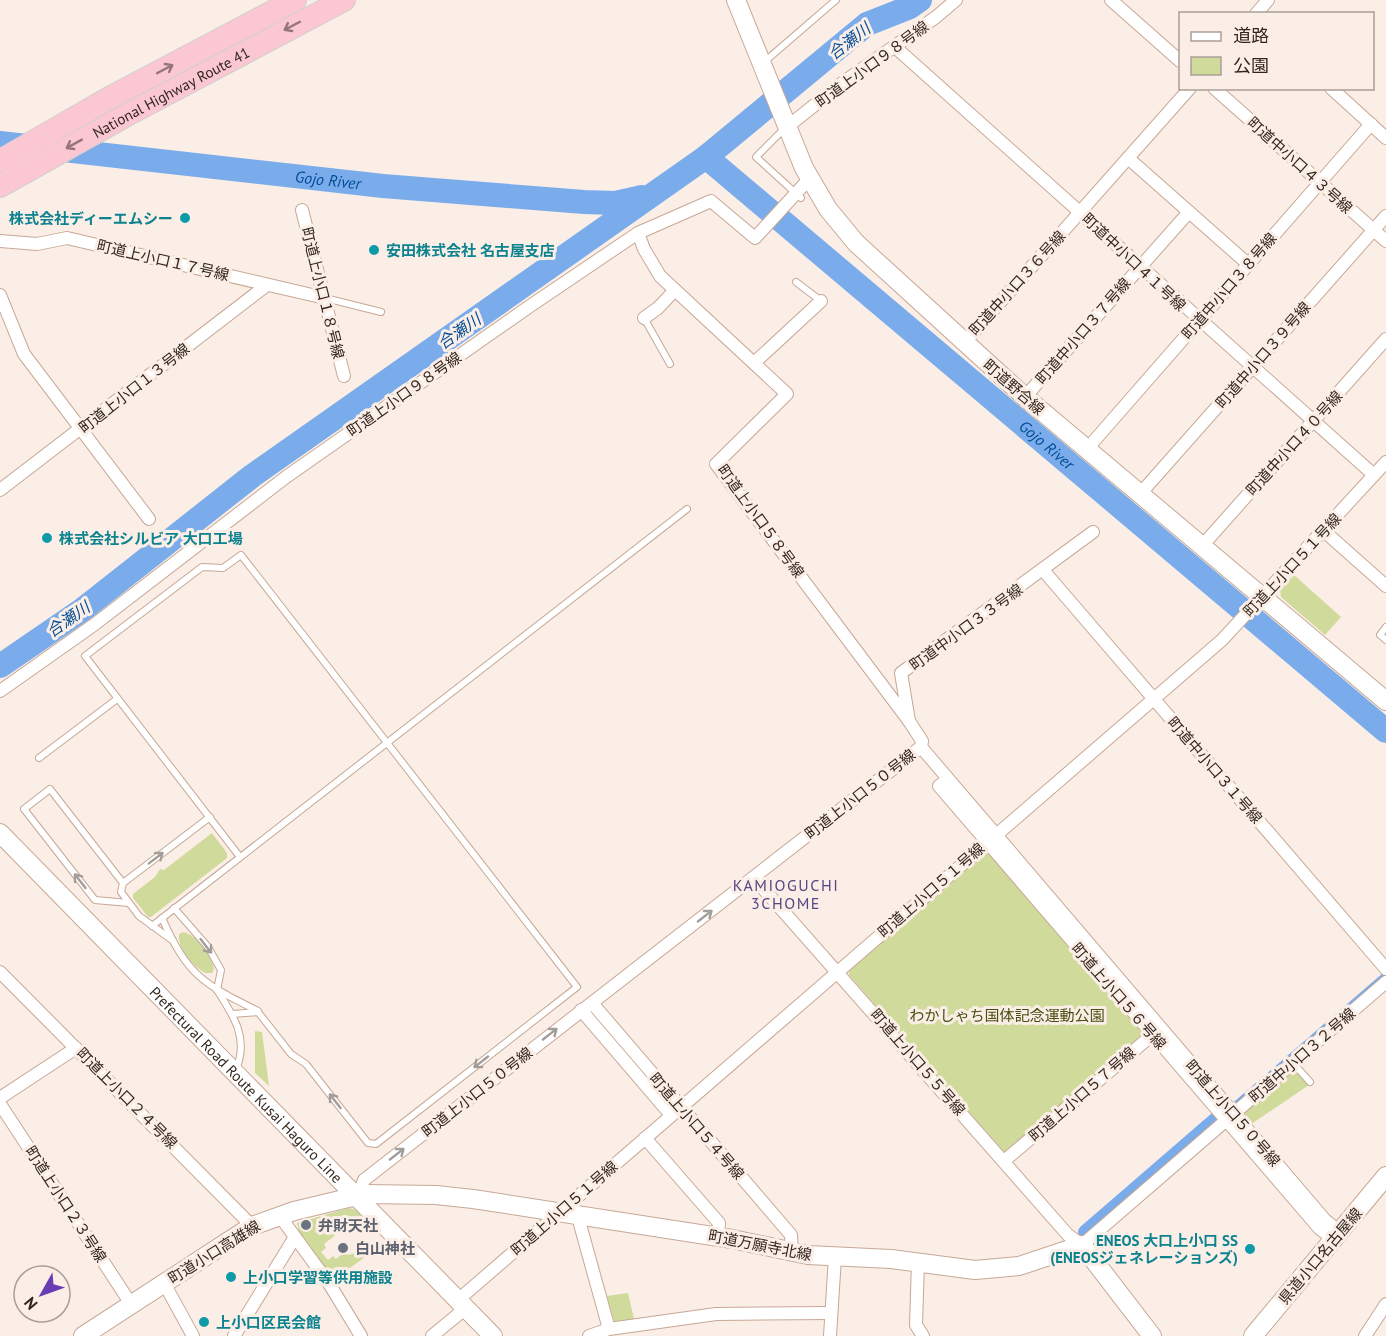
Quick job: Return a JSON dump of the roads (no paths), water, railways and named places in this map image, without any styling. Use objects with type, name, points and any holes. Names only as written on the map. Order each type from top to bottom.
[{"type":"highway","name":"National Highway Route 41","points":[[0,161],[113,96],[295,0]]},
{"type":"highway","name":"National Highway Route 41","points":[[0,186],[125,116],[344,0]]},
{"type":"street","name":"町道野合線","points":[[736,0],[760,67],[810,178],[828,209],[856,243],[1025,397],[1202,546],[1260,599],[1386,701]]},
{"type":"street","name":"町道上小口９８号線","points":[[786,126],[956,0]]},
{"type":"street","points":[[1111,0],[1179,60]]},
{"type":"street","points":[[1258,12],[1268,0]]},
{"type":"street","name":"町道中小口４１号線","points":[[895,47],[1198,321],[1374,475]]},
{"type":"street","name":"町道中小口３６号線","points":[[964,343],[1188,90]]},
{"type":"street","name":"町道中小口４３号線","points":[[1216,90],[1386,241]]},
{"type":"street","points":[[1333,90],[1386,138]]},
{"type":"street","name":"町道中小口３８号線","points":[[1087,449],[1371,124]]},
{"type":"street","points":[[1128,158],[1248,264]]},
{"type":"street","name":"町道上小口９８号線","points":[[0,691],[95,624],[286,477],[638,233],[711,201],[758,238],[797,196],[810,178]]},
{"type":"street","name":"町道上小口１８号線","points":[[302,210],[344,376]]},
{"type":"street","name":"町道中小口３７号線","points":[[1025,397],[1189,212]]},
{"type":"street","name":"町道中小口３９号線","points":[[1140,494],[1386,216]]},
{"type":"street","name":"町道上小口５８号線","points":[[638,233],[644,249],[660,276],[787,394],[716,464],[909,721]]},
{"type":"street","name":"町道上小口１７号線","points":[[0,241],[37,244],[67,238],[325,298]]},
{"type":"street","name":"町道上小口１３号線","points":[[0,490],[267,285]]},
{"type":"street","points":[[644,318],[658,309],[675,290]]},
{"type":"street","points":[[0,295],[24,354],[149,519]]},
{"type":"street","points":[[754,363],[821,301]]},
{"type":"street","name":"町道中小口４０号線","points":[[1202,546],[1386,339]]},
{"type":"street","name":"町道上小口５１号線","points":[[432,1336],[462,1304],[558,1213],[1234,628],[1386,462]]},
{"type":"street","points":[[1324,531],[1386,586]]},
{"type":"street","name":"町道中小口３３号線","points":[[921,747],[922,741],[909,721],[901,673],[1093,532]]},
{"type":"street","name":"町道中小口３１号線","points":[[1043,570],[1386,969]]},
{"type":"street","name":"町道上小口５０号線","points":[[358,1196],[364,1180],[921,747],[948,778]]},
{"type":"street","name":"町道上小口５６号線","points":[[948,778],[939,786],[991,838],[1230,1117],[1319,1228],[1336,1236]]},
{"type":"street","name":"Prefectural Road Route Kusai Haguro Line","points":[[0,833],[235,1070],[493,1336]]},
{"type":"street","name":"町道上小口５５号線","points":[[754,878],[1068,1235],[1082,1245]]},
{"type":"street","name":"町道上小口２４号線","points":[[0,972],[252,1226]]},
{"type":"street","name":"町道中小口３２号線","points":[[1082,1245],[1386,982]]},
{"type":"street","name":"町道上小口５４号線","points":[[586,1006],[676,1111],[791,1235],[792,1253]]},
{"type":"street","name":"町道上小口５７号線","points":[[1004,1161],[1156,1031]]},
{"type":"street","points":[[0,1098],[76,1048]]},
{"type":"street","name":"町道上小口２３号線","points":[[0,1104],[131,1304]]},
{"type":"street","points":[[645,1138],[719,1223],[718,1236]]},
{"type":"street","name":"県道小口名古屋線","points":[[1253,1336],[1386,1176]]},
{"type":"street","name":"町道万願寺北線","points":[[358,1196],[436,1195],[718,1236],[792,1253],[994,1270],[1034,1262],[1082,1245]]},
{"type":"street","name":"町道小口高雄線","points":[[83,1336],[252,1226],[279,1215],[358,1196]]},
{"type":"street","points":[[279,1215],[330,1285],[361,1336]]},
{"type":"street","points":[[578,1217],[609,1329]]},
{"type":"street","points":[[234,1336],[295,1237]]},
{"type":"street","points":[[1082,1245],[1152,1336]]},
{"type":"street","points":[[830,1336],[835,1257]]},
{"type":"street","points":[[918,1262],[916,1325],[923,1336]]},
{"type":"street","points":[[164,1283],[193,1336]]},
{"type":"street","points":[[1365,1336],[1386,1304]]},
{"type":"street","points":[[589,1336],[609,1329],[633,1331],[716,1314],[830,1313]]},
{"type":"lane","points":[[760,67],[836,0]]},
{"type":"lane","points":[[786,126],[756,157],[797,196]]},
{"type":"lane","points":[[796,282],[821,301]]},
{"type":"lane","points":[[325,298],[381,312]]},
{"type":"lane","points":[[644,318],[670,364]]},
{"type":"lane","points":[[152,926],[687,509]]},
{"type":"lane","points":[[162,918],[186,965],[217,990],[258,1012],[291,1054],[306,1064],[368,1143],[376,1144],[577,987],[241,555],[224,568],[202,567],[85,656],[240,857]]},
{"type":"lane","points":[[1386,627],[1380,634],[1386,640]]},
{"type":"lane","points":[[39,758],[117,699]]},
{"type":"lane","points":[[123,883],[50,789],[24,809],[95,900],[129,903]]},
{"type":"lane","points":[[172,940],[139,916],[121,892],[123,883],[210,817]]},
{"type":"lane","points":[[174,908],[208,947],[222,970],[217,990],[232,1014],[242,1046],[235,1070]]},
{"type":"lane","points":[[232,1014],[258,1012]]},
{"type":"lane","points":[[1293,1063],[1310,1082]]},
{"type":"waterway","name":"合瀬川","points":[[0,666],[82,610],[252,476],[706,157],[867,24],[910,7],[920,0]]},
{"type":"waterway","name":"Gojo River","points":[[0,143],[383,186],[584,202],[615,203],[642,197]]},
{"type":"waterway","name":"Gojo River","points":[[706,157],[1386,731]]},
{"type":"waterway","points":[[1231,1107],[1386,973]]},
{"type":"waterway","points":[[1085,1232],[1225,1111]]},
{"type":"place","name":"株式会社ディーエムシー","points":[[185,218]]},
{"type":"place","name":"安田株式会社 名古屋支店","points":[[374,250]]},
{"type":"place","name":"株式会社シルビア 大口工場","points":[[47,538]]},
{"type":"place","name":"弁財天社","points":[[306,1225]]},
{"type":"place","name":"白山神社","points":[[343,1248]]},
{"type":"place","name":"ENEOS 大口上小口 SS (ENEOSジェネレーションズ)","points":[[1250,1249]]},
{"type":"place","name":"上小口学習等供用施設","points":[[231,1277]]},
{"type":"place","name":"上小口区民会館","points":[[204,1322]]},
{"type":"district","name":"KAMIOGUCHI 3CHOME","points":[[786,894]]},
{"type":"park label","name":"わかしゃち国体記念運動公園","points":[[1007,1015]]}]
